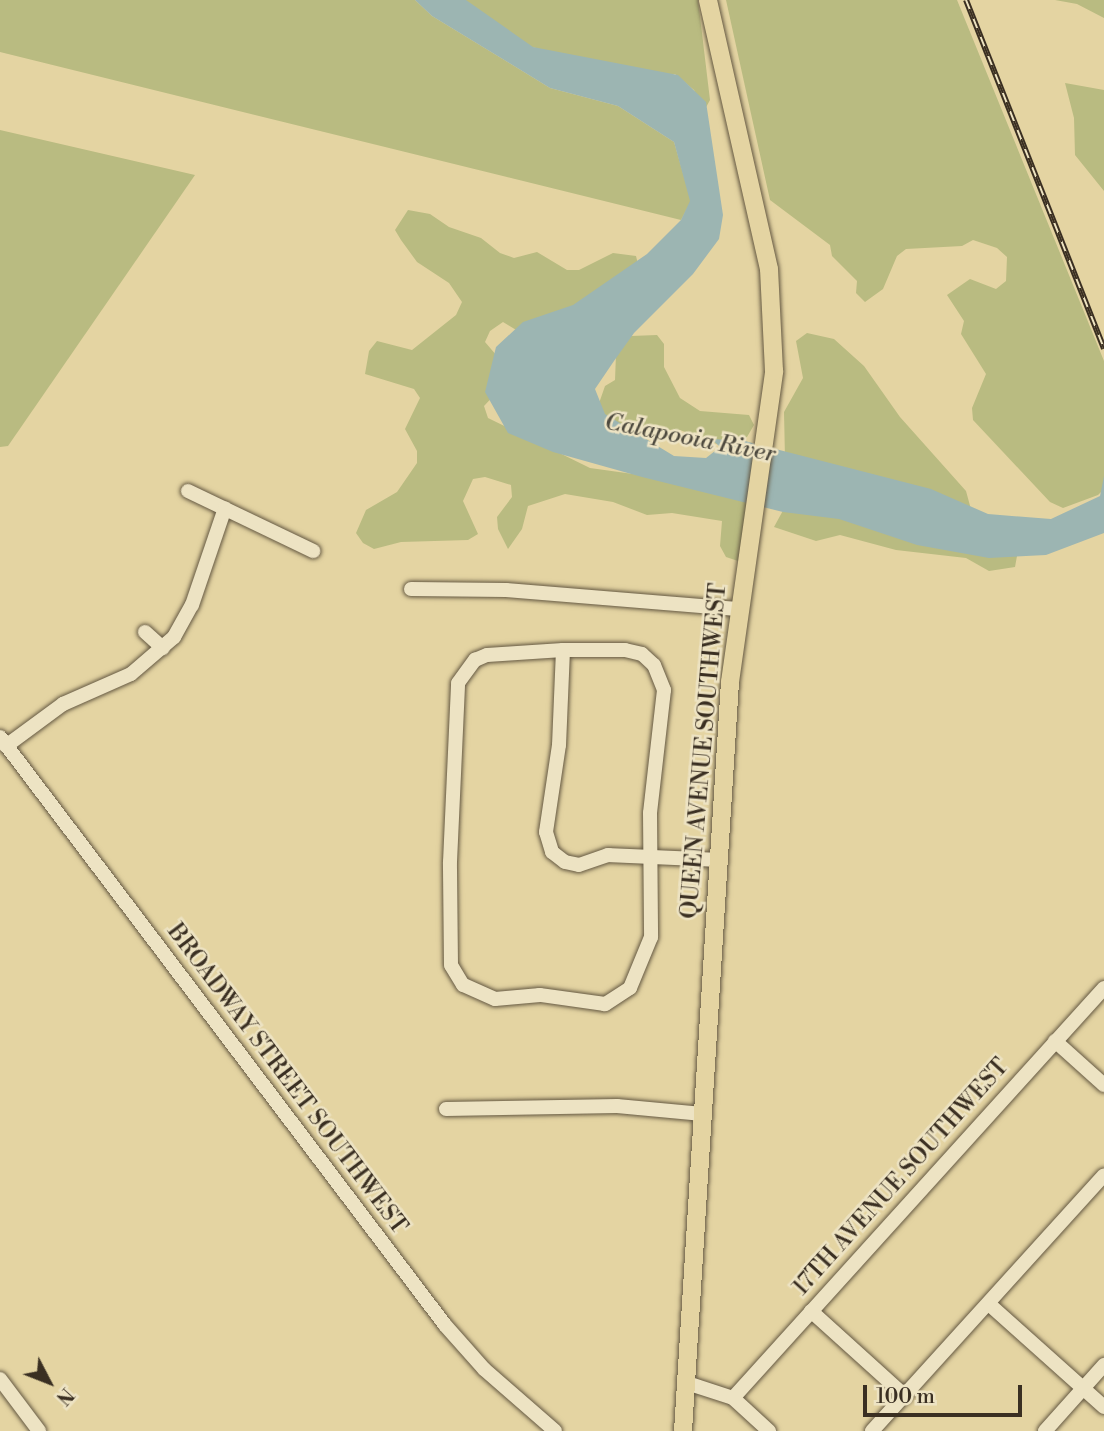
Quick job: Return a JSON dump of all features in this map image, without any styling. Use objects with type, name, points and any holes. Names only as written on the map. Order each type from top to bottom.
[{"type":"main road","name":"QUEEN AVENUE SOUTHWEST","points":[[683,1431],[737,609],[768,426],[774,371],[772,287],[708,0]]},
{"type":"street","points":[[188,491],[313,551]]},
{"type":"street","points":[[3,742],[62,704],[131,674],[163,648],[192,605],[225,508]]},
{"type":"street","points":[[411,589],[506,590],[737,609]]},
{"type":"street","points":[[145,632],[163,648]]},
{"type":"street","points":[[616,649],[642,654],[661,678],[664,703],[652,770],[651,937],[630,988],[605,1004],[540,995],[495,999],[463,985],[451,965],[449,930],[458,683],[475,660],[487,654],[563,650],[616,649]]},
{"type":"street","points":[[563,650],[559,744],[546,832],[552,852],[565,862],[579,865],[608,855],[719,860]]},
{"type":"street","name":"BROADWAY STREET SOUTHWEST","points":[[3,742],[441,1320],[484,1369],[555,1431]]},
{"type":"street","name":"17TH AVENUE SOUTHWEST","points":[[733,1398],[1104,988]]},
{"type":"street","points":[[1055,1041],[1104,1085]]},
{"type":"street","points":[[446,1109],[617,1106],[703,1114]]},
{"type":"street","points":[[872,1431],[990,1305],[1104,1175]]},
{"type":"street","points":[[990,1305],[1104,1407]]},
{"type":"street","points":[[811,1311],[905,1396]]},
{"type":"street","points":[[1045,1431],[1104,1365]]},
{"type":"street","points":[[0,1379],[39,1431]]},
{"type":"street","points":[[687,1383],[733,1398],[769,1431]]},
{"type":"green space","points":[[0,0],[415,0],[432,16],[550,88],[618,106],[674,142],[691,201],[681,220],[0,52]]},
{"type":"green space","points":[[464,0],[698,0],[710,100],[704,111],[694,90],[675,74],[641,75],[528,46]]},
{"type":"green space","points":[[726,0],[957,0],[1104,361],[1104,489],[1098,495],[1063,508],[1050,502],[973,420],[972,408],[986,374],[961,334],[964,321],[947,295],[970,279],[996,289],[1006,281],[1007,257],[997,248],[973,240],[962,246],[906,249],[897,256],[883,289],[865,302],[856,293],[857,281],[832,256],[830,245],[770,200]]},
{"type":"green space","points":[[1055,0],[1104,0],[1104,18],[1077,4]]},
{"type":"green space","points":[[1065,83],[1104,90],[1104,191],[1075,155],[1074,118]]},
{"type":"green space","points":[[0,130],[195,175],[8,446],[0,447]]},
{"type":"green space","points":[[408,210],[430,214],[449,227],[481,238],[500,253],[514,258],[537,252],[567,270],[579,270],[613,253],[636,256],[639,268],[526,336],[503,322],[490,331],[485,342],[497,356],[500,389],[484,406],[488,418],[590,468],[748,490],[743,549],[738,561],[726,557],[720,546],[722,521],[672,513],[647,515],[613,502],[565,494],[528,506],[522,529],[508,549],[498,529],[497,517],[512,497],[511,485],[485,477],[473,479],[463,501],[478,534],[468,540],[401,542],[374,549],[363,543],[356,533],[366,510],[397,492],[417,463],[417,451],[405,429],[420,398],[414,389],[365,374],[369,351],[377,341],[412,350],[456,315],[462,302],[449,283],[417,262],[395,230]]},
{"type":"green space","points":[[807,333],[834,339],[864,366],[900,417],[966,491],[972,513],[1017,556],[1015,567],[989,571],[966,558],[896,550],[840,535],[816,541],[774,527],[786,505],[784,412],[803,378],[796,341]]},
{"type":"green space","points":[[657,335],[664,344],[664,367],[680,398],[700,411],[749,415],[754,425],[747,437],[725,447],[680,430],[636,430],[613,425],[597,409],[605,386],[615,380],[616,354],[631,336]]},
{"type":"water","points":[[415,0],[466,0],[533,47],[678,75],[706,102],[723,215],[719,239],[693,274],[634,333],[595,389],[605,414],[674,456],[706,458],[720,447],[712,439],[745,441],[931,489],[988,514],[1051,519],[1100,496],[1104,476],[1104,533],[1046,555],[989,558],[917,545],[839,519],[783,512],[642,477],[553,452],[508,433],[485,392],[496,347],[523,322],[573,305],[647,254],[681,220],[690,201],[674,142],[618,106],[550,88],[432,16]]},
{"type":"railway","points":[[966,0],[1104,349]]},
{"type":"water label","name":"Calapooia River","points":[[690,439]]}]
